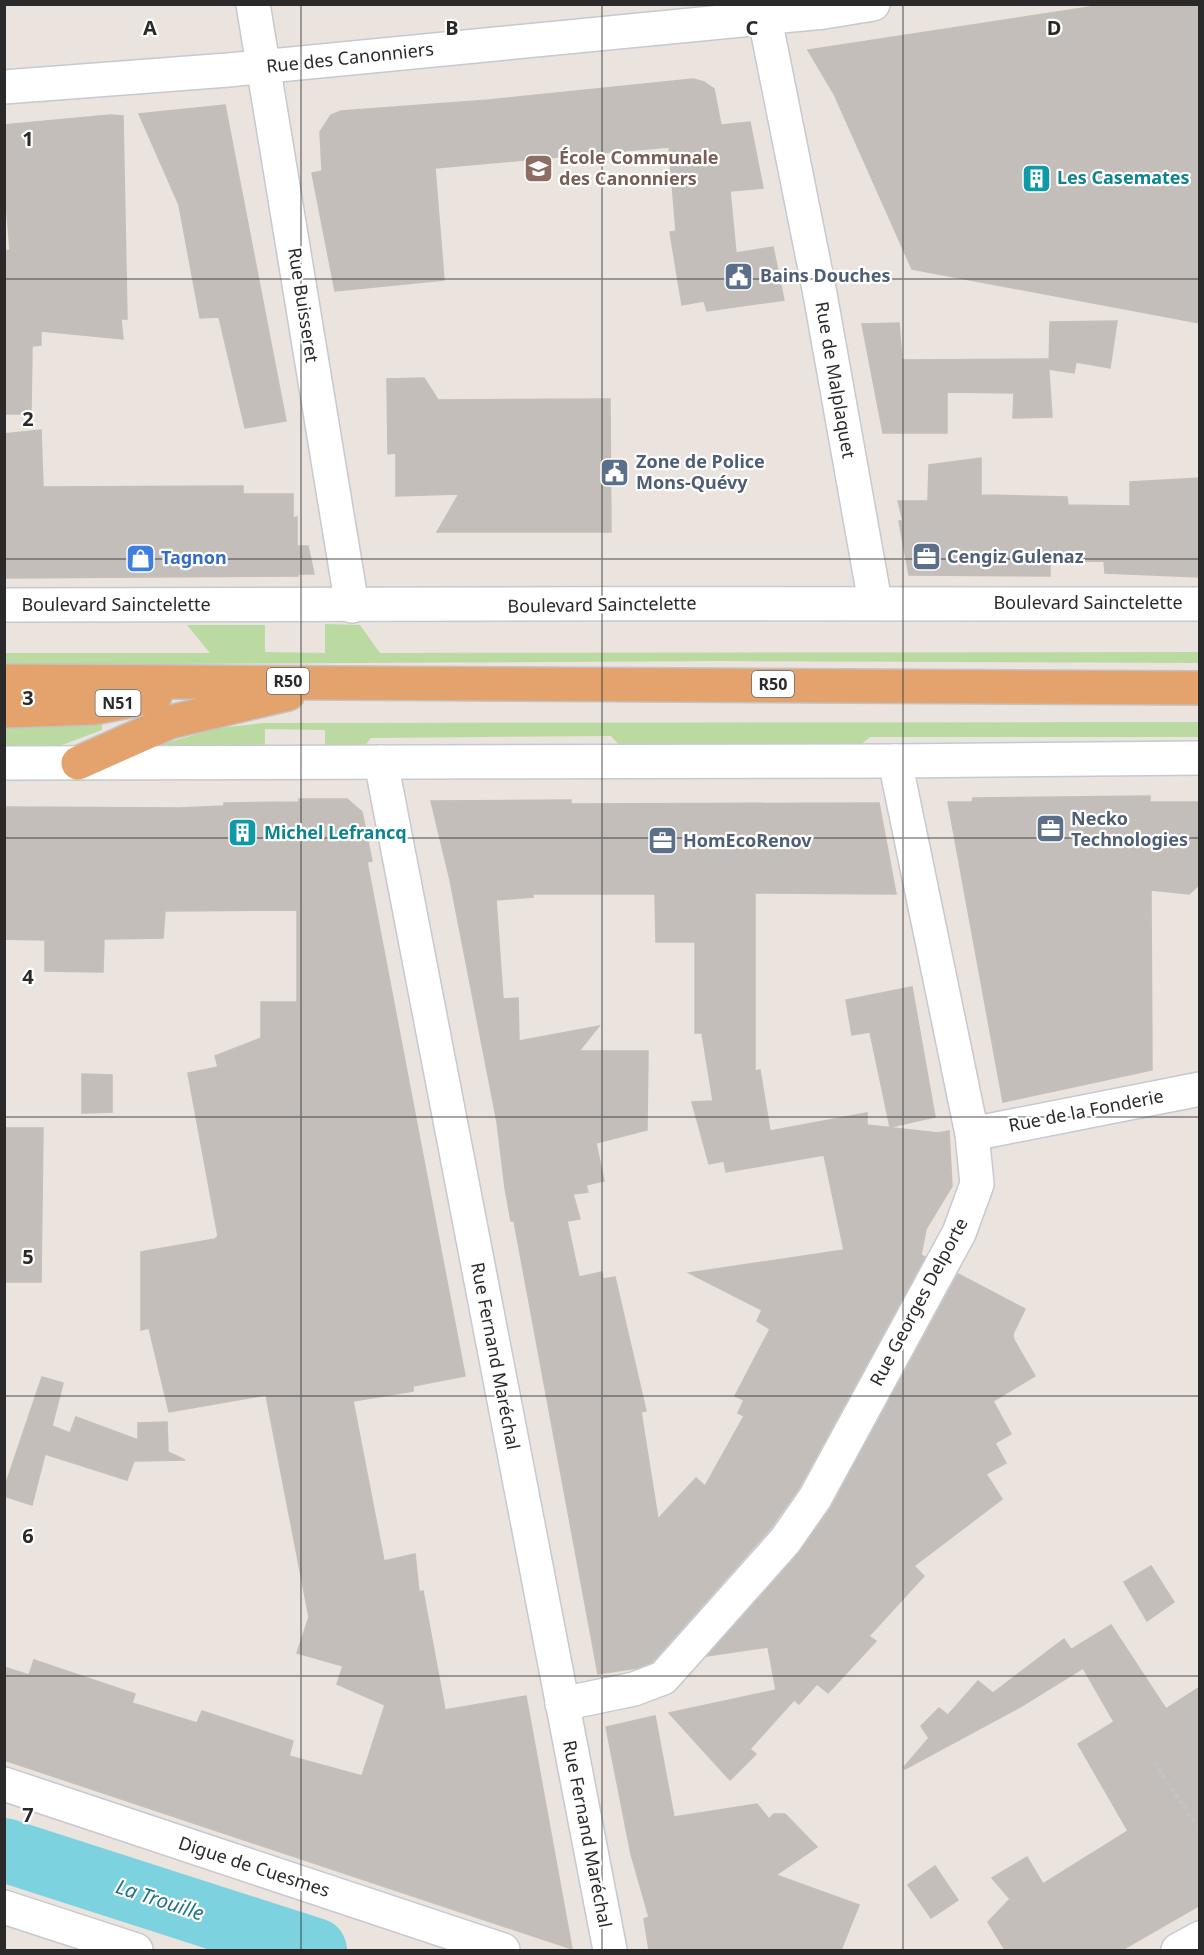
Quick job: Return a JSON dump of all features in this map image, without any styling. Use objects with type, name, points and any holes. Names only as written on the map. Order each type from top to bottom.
[{"type":"highway","name":"R50","points":[[4,681],[346,681],[1200,688]]},
{"type":"highway","name":"N51","points":[[4,711],[93,708],[231,681]]},
{"type":"highway","points":[[78,763],[170,722],[346,681]]},
{"type":"street","name":"Rue Buisseret","points":[[254,4],[352,606]]},
{"type":"street","name":"Rue des Canonniers","points":[[4,87],[265,66],[764,11],[873,4]]},
{"type":"street","name":"Rue de Malplaquet","points":[[764,11],[820,294],[874,602]]},
{"type":"street","name":"Boulevard Sainctelette","points":[[4,605],[352,606],[874,602],[1200,604]]},
{"type":"street","points":[[4,763],[1200,758]]},
{"type":"street","name":"Rue Georges Delporte","points":[[562,1704],[634,1689],[663,1678],[785,1541],[815,1498],[959,1233],[977,1184],[972,1134],[895,761]]},
{"type":"street","name":"Rue Fernand Maréchal","points":[[381,762],[609,1950]]},
{"type":"street","name":"Rue de la Fonderie","points":[[972,1134],[1200,1089]]},
{"type":"street","name":"Digue de Cuesmes","points":[[4,1784],[502,1950]]},
{"type":"street","points":[[4,1907],[136,1950]]},
{"type":"street","points":[[1178,1950],[1200,1938]]},
{"type":"path","points":[[1154,1763],[1200,1831]]},
{"type":"green space","points":[[325,624],[360,625],[380,653],[1200,652],[1199,663],[717,661],[5,665],[5,653],[210,653],[187,625],[265,625],[265,652],[325,653]]},
{"type":"green space","points":[[1200,722],[1199,737],[870,737],[850,753],[626,753],[611,736],[371,738],[360,752],[325,752],[325,730],[265,729],[265,753],[144,749],[219,728],[264,723]]},
{"type":"green space","points":[[102,723],[102,730],[38,754],[5,750],[5,724]]},
{"type":"building","name":"Les Casemates","points":[[1109,4],[1200,4],[1200,323],[912,269],[834,94],[808,50]]},
{"type":"building","points":[[693,79],[704,82],[714,89],[721,125],[750,122],[763,188],[730,191],[736,253],[773,247],[784,300],[707,311],[704,301],[682,305],[670,232],[676,231],[669,147],[435,168],[444,280],[335,291],[312,173],[322,171],[320,132],[331,115],[341,111],[489,100]]},
{"type":"building","points":[[225,105],[286,421],[245,428],[219,317],[200,318],[179,205],[139,114]]},
{"type":"building","points":[[110,115],[123,116],[127,319],[121,319],[123,339],[41,331],[41,345],[32,346],[31,414],[4,414],[4,251],[10,250],[4,179],[4,125]]},
{"type":"building","points":[[1117,321],[1110,368],[1076,362],[1074,373],[1049,369],[1050,322]]},
{"type":"building","points":[[899,323],[902,360],[1048,359],[1052,417],[1013,418],[1014,393],[947,392],[947,433],[883,433],[862,324]]},
{"type":"building","points":[[424,378],[438,400],[610,399],[611,532],[437,532],[459,494],[396,496],[396,453],[388,454],[387,379]]},
{"type":"building","points":[[41,430],[43,487],[243,486],[243,494],[293,494],[293,518],[297,517],[297,546],[308,546],[314,574],[4,578],[4,434]]},
{"type":"building","points":[[981,458],[981,495],[1067,497],[1068,505],[1130,506],[1130,482],[1200,478],[1200,577],[1105,573],[1104,561],[1050,562],[1050,576],[909,575],[899,521],[903,521],[898,501],[928,501],[929,465]]},
{"type":"building","points":[[1150,796],[1150,802],[1200,802],[1200,884],[1189,894],[1151,890],[1152,1070],[1003,1102],[948,802],[972,802],[973,798]]},
{"type":"building","points":[[299,799],[347,799],[362,812],[372,861],[367,862],[465,1376],[413,1386],[413,1391],[353,1401],[384,1561],[415,1554],[419,1592],[423,1591],[445,1710],[526,1696],[572,1949],[4,1760],[4,1667],[29,1675],[34,1660],[135,1694],[132,1703],[197,1723],[202,1711],[293,1741],[289,1756],[362,1776],[385,1705],[337,1684],[343,1666],[297,1653],[309,1617],[266,1395],[169,1412],[149,1328],[141,1330],[141,1252],[215,1239],[218,1236],[188,1073],[218,1067],[215,1056],[261,1038],[261,1002],[297,1002],[297,910],[165,911],[163,938],[104,939],[103,972],[45,971],[45,940],[4,939],[4,807],[179,808],[224,806],[224,803],[299,802]]},
{"type":"building","points":[[571,800],[571,804],[879,803],[896,894],[755,893],[755,1071],[760,1070],[770,1131],[867,1113],[867,1125],[938,1133],[949,1131],[952,1186],[926,1229],[921,1255],[925,1257],[799,1488],[770,1529],[652,1662],[637,1668],[598,1674],[514,1221],[511,1221],[497,1122],[450,880],[431,801]],"holes":[[[533,894],[655,894],[656,942],[695,942],[695,1033],[702,1033],[713,1101],[692,1102],[709,1164],[724,1161],[726,1172],[824,1155],[844,1250],[689,1273],[762,1310],[757,1321],[770,1329],[735,1396],[744,1400],[738,1413],[744,1416],[705,1486],[696,1478],[658,1519],[641,1412],[646,1411],[615,1277],[603,1279],[602,1272],[579,1277],[567,1221],[580,1219],[573,1194],[588,1192],[586,1185],[604,1181],[596,1143],[647,1130],[648,1051],[579,1051],[599,1026],[519,1041],[518,998],[503,999],[496,900],[533,897]]]},
{"type":"building","points":[[912,987],[935,1117],[890,1127],[870,1032],[852,1035],[846,1000]]},
{"type":"building","points":[[82,1074],[112,1075],[112,1112],[82,1113]]},
{"type":"building","points":[[4,1128],[43,1128],[41,1282],[4,1282]]},
{"type":"building","points":[[958,1274],[1025,1309],[1013,1334],[1014,1340],[1035,1376],[993,1401],[1011,1434],[995,1443],[1006,1463],[986,1474],[1002,1499],[914,1566],[924,1576],[869,1636],[876,1641],[828,1693],[817,1684],[799,1704],[794,1700],[750,1749],[756,1754],[730,1780],[669,1713],[776,1690],[768,1647],[707,1656],[799,1553],[830,1509]]},
{"type":"building","points":[[42,1377],[63,1383],[52,1426],[70,1433],[76,1417],[138,1440],[138,1423],[167,1422],[168,1452],[185,1460],[134,1461],[127,1480],[45,1454],[32,1505],[4,1496],[4,1489]]},
{"type":"building","points":[[1151,1566],[1174,1602],[1147,1621],[1124,1582]]},
{"type":"building","points":[[1111,1625],[1166,1709],[1200,1687],[1200,1905],[1122,1950],[1005,1950],[988,1922],[1010,1899],[992,1878],[1027,1857],[1043,1884],[1128,1831],[1078,1744],[1114,1722],[1083,1668],[1020,1707],[905,1769],[904,1767],[929,1738],[921,1726],[939,1708],[948,1715],[978,1681],[993,1693],[1064,1639],[1079,1661],[1072,1649]]},
{"type":"building","points":[[655,1716],[674,1817],[757,1804],[769,1819],[774,1814],[785,1814],[817,1847],[776,1875],[859,1905],[841,1950],[649,1950],[644,1919],[649,1917],[631,1854],[606,1727]]},
{"type":"building","points":[[935,1866],[958,1900],[931,1918],[908,1885]]},
{"type":"waterway","name":"La Trouille","points":[[4,1850],[315,1950]]},
{"type":"place","name":"École Communale des Canonniers","points":[[538,168]]},
{"type":"place","name":"Les Casemates","points":[[1036,178]]},
{"type":"place","name":"Bains Douches","points":[[739,276]]},
{"type":"place","name":"Zone de Police Mons-Quévy","points":[[615,472]]},
{"type":"place","name":"Cengiz Gulenaz","points":[[926,557]]},
{"type":"place","name":"Tagnon","points":[[140,558]]},
{"type":"place","name":"Necko Technologies","points":[[1050,829]]},
{"type":"place","name":"Michel Lefrancq","points":[[243,833]]},
{"type":"place","name":"HomEcoRenov","points":[[662,841]]}]
